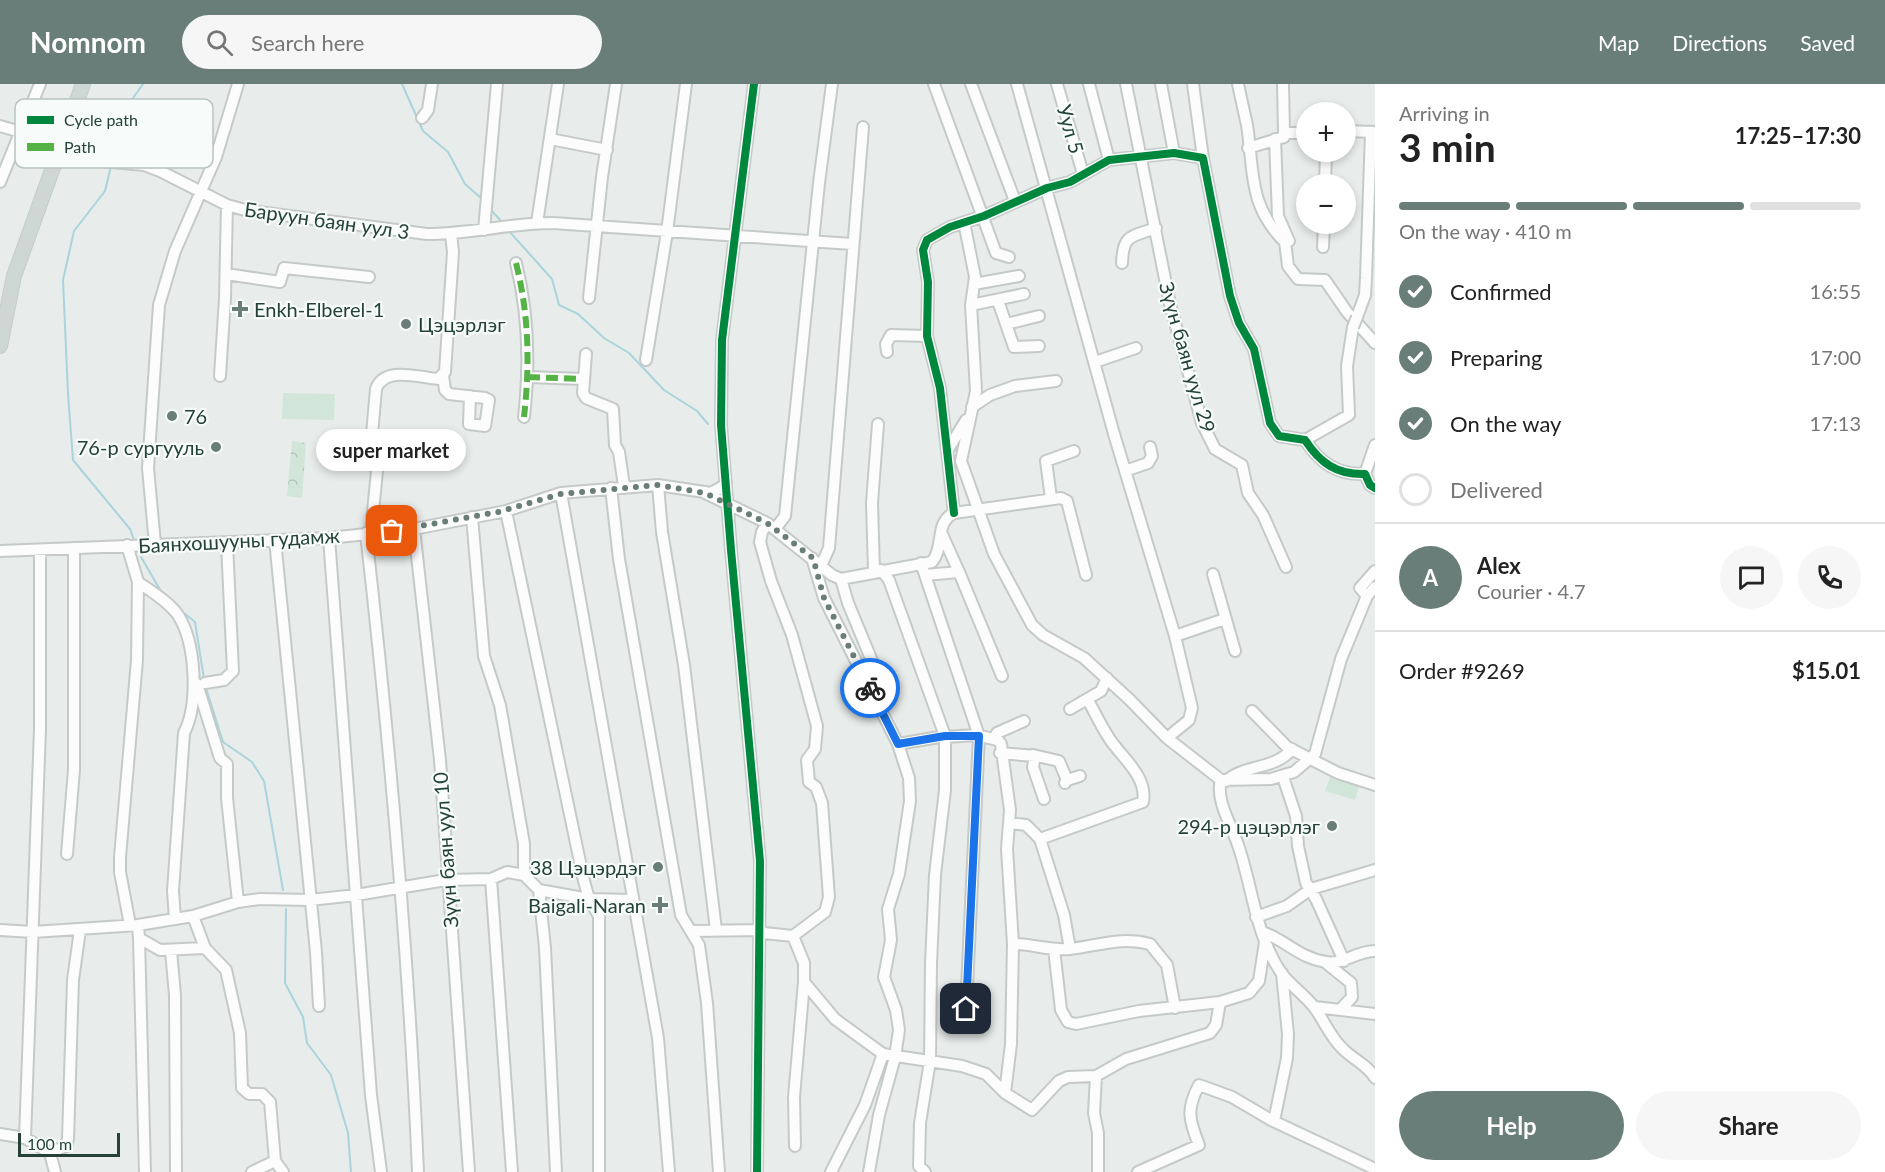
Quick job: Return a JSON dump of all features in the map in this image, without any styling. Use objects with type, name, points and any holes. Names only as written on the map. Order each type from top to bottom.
[{"type":"main road","points":[[78,99],[83,84]]},
{"type":"main road","points":[[0,346],[10,290],[54,168]]},
{"type":"street","points":[[34,99],[40,84]]},
{"type":"street","points":[[213,164],[238,84]]},
{"type":"street","points":[[422,118],[428,110],[432,84]]},
{"type":"street","points":[[484,230],[496,84]]},
{"type":"street","points":[[537,223],[558,84]]},
{"type":"street","points":[[589,298],[616,84]]},
{"type":"street","points":[[646,360],[667,232],[686,84]]},
{"type":"street","points":[[754,84],[722,340],[722,425],[738,653],[760,861],[758,1172]]},
{"type":"street","points":[[692,931],[761,930],[764,933],[793,936],[825,912],[829,897],[822,803],[816,787],[809,782],[807,769],[807,760],[815,749],[817,726],[792,635],[771,581],[760,542],[762,532],[785,516],[832,84]]},
{"type":"street","points":[[934,84],[996,253],[1009,257]]},
{"type":"street","points":[[971,84],[1015,201]]},
{"type":"street","points":[[1017,84],[1125,471],[1175,636],[1192,708],[1189,720],[1167,738]]},
{"type":"street","name":"Уул 5","points":[[1058,84],[1083,174]]},
{"type":"street","points":[[1089,84],[1109,160]]},
{"type":"street","name":"Зүүн баян уул 29","points":[[1126,84],[1170,304],[1202,423],[1215,449],[1242,465],[1248,493],[1263,515],[1286,567]]},
{"type":"street","points":[[1161,84],[1174,153]]},
{"type":"street","points":[[1192,84],[1203,158],[1230,296],[1239,323],[1254,349],[1270,423],[1279,436],[1305,440],[1349,415],[1347,366],[1355,322],[1365,295],[1373,132],[1356,131]]},
{"type":"street","points":[[1238,84],[1247,128],[1256,195],[1271,229],[1285,242],[1288,266],[1298,279],[1325,280],[1347,312],[1375,343]]},
{"type":"street","points":[[1283,84],[1278,216],[1290,242],[1295,276]]},
{"type":"street","name":"Баруун баян уул 3","points":[[0,126],[15,130]]},
{"type":"street","points":[[863,127],[829,548],[817,562],[824,598],[898,744],[909,778],[910,801],[899,874],[888,909],[891,940],[884,977],[896,1010],[899,1030],[896,1057],[879,1115],[869,1172]]},
{"type":"street","points":[[1248,148],[1280,136],[1296,134]]},
{"type":"street","points":[[550,139],[607,150]]},
{"type":"street","points":[[0,182],[15,144]]},
{"type":"street","points":[[954,513],[949,448],[940,388],[927,336],[928,282],[923,250],[927,240],[964,222],[984,216],[1047,188],[1070,182],[1109,160],[1174,153],[1203,158]]},
{"type":"street","name":"Баруун баян уул 3","points":[[152,168],[227,205],[427,234],[451,234],[537,223],[735,237],[814,239],[834,244],[852,244]]},
{"type":"street","points":[[155,544],[148,468],[159,305],[175,250],[211,168]]},
{"type":"street","points":[[220,376],[226,274],[227,205]]},
{"type":"street","points":[[964,222],[975,277],[971,305],[975,391],[961,461],[994,554],[1032,625],[1054,643],[1084,658],[1167,738],[1224,781],[1283,777],[1310,760],[1318,747],[1341,659],[1366,596],[1375,587]]},
{"type":"street","points":[[1122,263],[1126,240],[1131,235],[1156,228]]},
{"type":"street","points":[[451,234],[453,252],[443,376],[445,390],[449,394],[470,396]]},
{"type":"street","points":[[1323,247],[1324,234]]},
{"type":"street","points":[[516,263],[525,295],[528,377],[524,417]]},
{"type":"street","points":[[226,274],[280,282],[284,268],[369,277]]},
{"type":"street","points":[[974,284],[1019,276]]},
{"type":"street","points":[[971,305],[1024,294]]},
{"type":"street","points":[[998,301],[1014,347],[1039,346]]},
{"type":"street","points":[[1006,324],[1039,316]]},
{"type":"street","points":[[887,352],[886,344],[891,335],[927,336]]},
{"type":"street","points":[[1095,362],[1136,348]]},
{"type":"street","points":[[586,354],[582,388],[586,398],[613,409],[615,445],[619,452],[624,486]]},
{"type":"street","points":[[418,1172],[407,952],[369,533],[377,471],[370,457],[372,408],[379,380],[389,375],[438,379],[443,376]]},
{"type":"street","points":[[528,377],[582,379]]},
{"type":"street","points":[[949,448],[972,410],[990,395],[1015,386],[1056,381]]},
{"type":"street","points":[[878,424],[872,503],[878,571],[889,580],[945,737],[945,790],[935,875],[928,1030],[930,1061],[920,1123],[919,1166],[925,1172]]},
{"type":"street","points":[[1305,440],[1324,464],[1346,473],[1365,474]]},
{"type":"street","points":[[1375,445],[1365,474],[1370,485],[1375,488]]},
{"type":"street","points":[[1125,471],[1148,463],[1152,456],[1150,447]]},
{"type":"street","points":[[1051,498],[1046,461],[1074,451]]},
{"type":"street","points":[[705,493],[717,491],[726,482]]},
{"type":"street","points":[[658,485],[662,532],[686,677],[716,930]]},
{"type":"street","name":"Баянхошууны гудамж","points":[[0,551],[155,544],[227,544],[329,538],[414,529],[506,510],[561,494],[624,486],[658,485],[705,493],[771,526],[841,579]]},
{"type":"street","points":[[611,488],[619,559],[681,915],[699,945],[707,1003],[719,1172]]},
{"type":"street","points":[[561,494],[658,1038],[669,1172]]},
{"type":"street","points":[[882,685],[848,603],[841,579],[932,562],[936,557],[940,532],[946,516],[1051,498],[1067,501],[1086,575]]},
{"type":"street","points":[[506,510],[589,899],[599,916],[599,1172]]},
{"type":"street","points":[[472,517],[484,656],[500,705],[524,844],[524,875]]},
{"type":"street","name":"Зүүн баян уул 10","points":[[414,529],[440,760],[446,880],[469,1172]]},
{"type":"street","points":[[940,532],[1002,676]]},
{"type":"street","points":[[329,538],[371,1095],[381,1172]]},
{"type":"street","points":[[275,540],[319,1006]]},
{"type":"street","points":[[205,682],[224,680],[233,671],[227,544]]},
{"type":"street","points":[[134,545],[138,582],[137,660],[120,872],[139,938],[139,1024],[145,1172]]},
{"type":"street","points":[[68,854],[74,770],[74,548]]},
{"type":"street","points":[[26,1138],[40,729],[40,550]]},
{"type":"street","points":[[921,563],[979,736],[966,1009]]},
{"type":"street","points":[[1366,596],[1360,588],[1375,571]]},
{"type":"street","points":[[925,575],[959,572]]},
{"type":"street","points":[[1213,574],[1235,651]]},
{"type":"street","points":[[138,582],[178,615],[220,758],[226,765],[227,798],[238,902]]},
{"type":"street","points":[[1175,636],[1225,619]]},
{"type":"street","points":[[175,919],[173,891],[184,733],[189,724],[195,674]]},
{"type":"street","points":[[1070,709],[1101,691],[1107,678]]},
{"type":"street","points":[[1040,838],[1143,802],[1144,797],[1135,771],[1109,738],[1088,700]]},
{"type":"street","points":[[1252,711],[1283,745],[1301,752],[1310,760],[1375,785]]},
{"type":"street","points":[[994,739],[997,733],[1024,721]]},
{"type":"street","points":[[898,744],[945,737],[979,736],[994,739],[1001,744],[1000,753],[1006,779],[1010,823],[1007,849],[1013,944],[1011,1044],[1005,1093]]},
{"type":"street","points":[[1292,749],[1286,756],[1271,764],[1233,775],[1224,781],[1219,796],[1241,853],[1263,937],[1282,973],[1315,1007],[1329,1035],[1374,1074]]},
{"type":"street","points":[[1000,753],[1033,755],[1059,761],[1066,781],[1080,776]]},
{"type":"street","points":[[1033,755],[1033,767],[1044,799]]},
{"type":"street","points":[[1283,777],[1296,816],[1298,846],[1306,883],[1311,889],[1344,961]]},
{"type":"street","points":[[1010,823],[1026,825],[1040,838],[1064,915],[1070,949]]},
{"type":"street","points":[[1256,917],[1287,906],[1311,889],[1375,870]]},
{"type":"street","points":[[0,930],[33,932],[134,925],[194,916],[238,902],[260,899],[310,900],[356,895],[446,880],[491,879],[507,872],[524,875],[539,890],[589,899],[633,900]]},
{"type":"street","points":[[491,879],[512,1172]]},
{"type":"street","points":[[539,890],[545,948],[556,1172]]},
{"type":"street","points":[[194,916],[205,948],[226,970],[240,1033],[242,1088],[249,1094],[262,1094],[270,1101],[275,1161],[283,1172]]},
{"type":"street","points":[[50,1152],[66,1146],[68,1139],[73,980],[80,930]]},
{"type":"street","points":[[793,936],[804,963],[794,1096],[795,1146]]},
{"type":"street","points":[[1263,937],[1325,962],[1351,983],[1352,997],[1340,1010]]},
{"type":"street","points":[[1054,950],[1061,1010],[1068,1022],[1087,1023],[1139,1011],[1220,1002],[1249,993],[1256,987],[1261,974],[1263,937]]},
{"type":"street","points":[[139,938],[160,950],[205,948]]},
{"type":"street","points":[[1013,944],[1034,944],[1054,950],[1123,940],[1150,944],[1167,965],[1174,1008]]},
{"type":"street","points":[[171,951],[175,995],[176,1172]]},
{"type":"street","points":[[1325,962],[1344,961],[1361,951],[1375,951]]},
{"type":"street","points":[[1274,1121],[1288,1042],[1282,973]]},
{"type":"street","points":[[804,982],[835,1019],[883,1054],[930,1061],[986,1074],[1005,1093],[1032,1110],[1059,1081],[1068,1077],[1096,1076],[1126,1059],[1210,1033],[1216,1025],[1220,1002]]},
{"type":"street","points":[[1315,1007],[1375,1014]]},
{"type":"street","points":[[831,1172],[865,1105],[883,1054]]},
{"type":"street","points":[[1096,1076],[1094,1113],[1098,1133],[1098,1172]]},
{"type":"street","points":[[1138,1172],[1199,1145],[1193,1130],[1189,1103],[1199,1085],[1232,1097],[1274,1121],[1375,1169]]},
{"type":"street","points":[[0,1134],[26,1138],[50,1152],[55,1172]]},
{"type":"street","points":[[252,1172],[275,1161]]},
{"type":"green space","points":[[283,393],[335,394],[334,420],[282,419]]},
{"type":"green space","points":[[292,441],[306,443],[302,498],[287,496]]},
{"type":"green space","points":[[1331,774],[1360,783],[1355,800],[1325,791]]},
{"type":"waterway","points":[[132,99],[143,84]]},
{"type":"waterway","points":[[402,84],[423,131],[448,152],[465,184],[480,197]]},
{"type":"waterway","points":[[111,168],[105,191],[74,231],[63,280],[68,394],[73,460],[130,529],[134,540]]},
{"type":"waterway","points":[[491,210],[503,223]]},
{"type":"waterway","points":[[508,230],[552,279],[559,305],[578,314],[604,338],[629,353],[664,390],[697,411],[708,424]]},
{"type":"waterway","points":[[141,557],[162,593]]},
{"type":"waterway","points":[[179,609],[195,622],[204,679]]},
{"type":"waterway","points":[[206,688],[223,742],[252,762],[264,781],[283,890]]},
{"type":"waterway","points":[[286,909],[285,983],[303,1017],[307,1043],[331,1075],[348,1133],[351,1172]]},
{"type":"marked path","points":[[516,263],[524,302],[527,340],[524,417]]},
{"type":"marked path","points":[[528,377],[582,379]]},
{"type":"cycle path","points":[[754,84],[722,340],[721,425],[760,861],[757,1172]]},
{"type":"cycle path","points":[[954,513],[940,388],[927,336],[928,282],[923,250],[927,240],[950,227],[984,216],[1047,188],[1070,182],[1109,160],[1174,153],[1203,158],[1230,296],[1239,323],[1254,349],[1270,423],[1279,436],[1305,440],[1330,466],[1346,472],[1365,474],[1370,485],[1375,488]]},
{"type":"way so far","points":[[392,531],[414,529],[498,512],[561,494],[624,486],[658,485],[705,493],[767,523],[813,558],[824,598],[870,688]]},
{"type":"place","name":"Enkh-Elberel-1","points":[[240,309]]},
{"type":"place","name":"Цэцэрлэг","points":[[406,324]]},
{"type":"place","name":"76","points":[[172,416]]},
{"type":"place","name":"76-р сургууль","points":[[216,447]]},
{"type":"place","name":"super market","points":[[392,531]]},
{"type":"place","name":"294-р цэцэрлэг","points":[[1332,826]]},
{"type":"place","name":"38 Цэцэрдэг","points":[[658,867]]},
{"type":"place","name":"Baigali-Naran","points":[[660,905]]},
{"type":"route","points":[[870,688],[898,744],[945,736],[979,736],[966,1009]]}]
